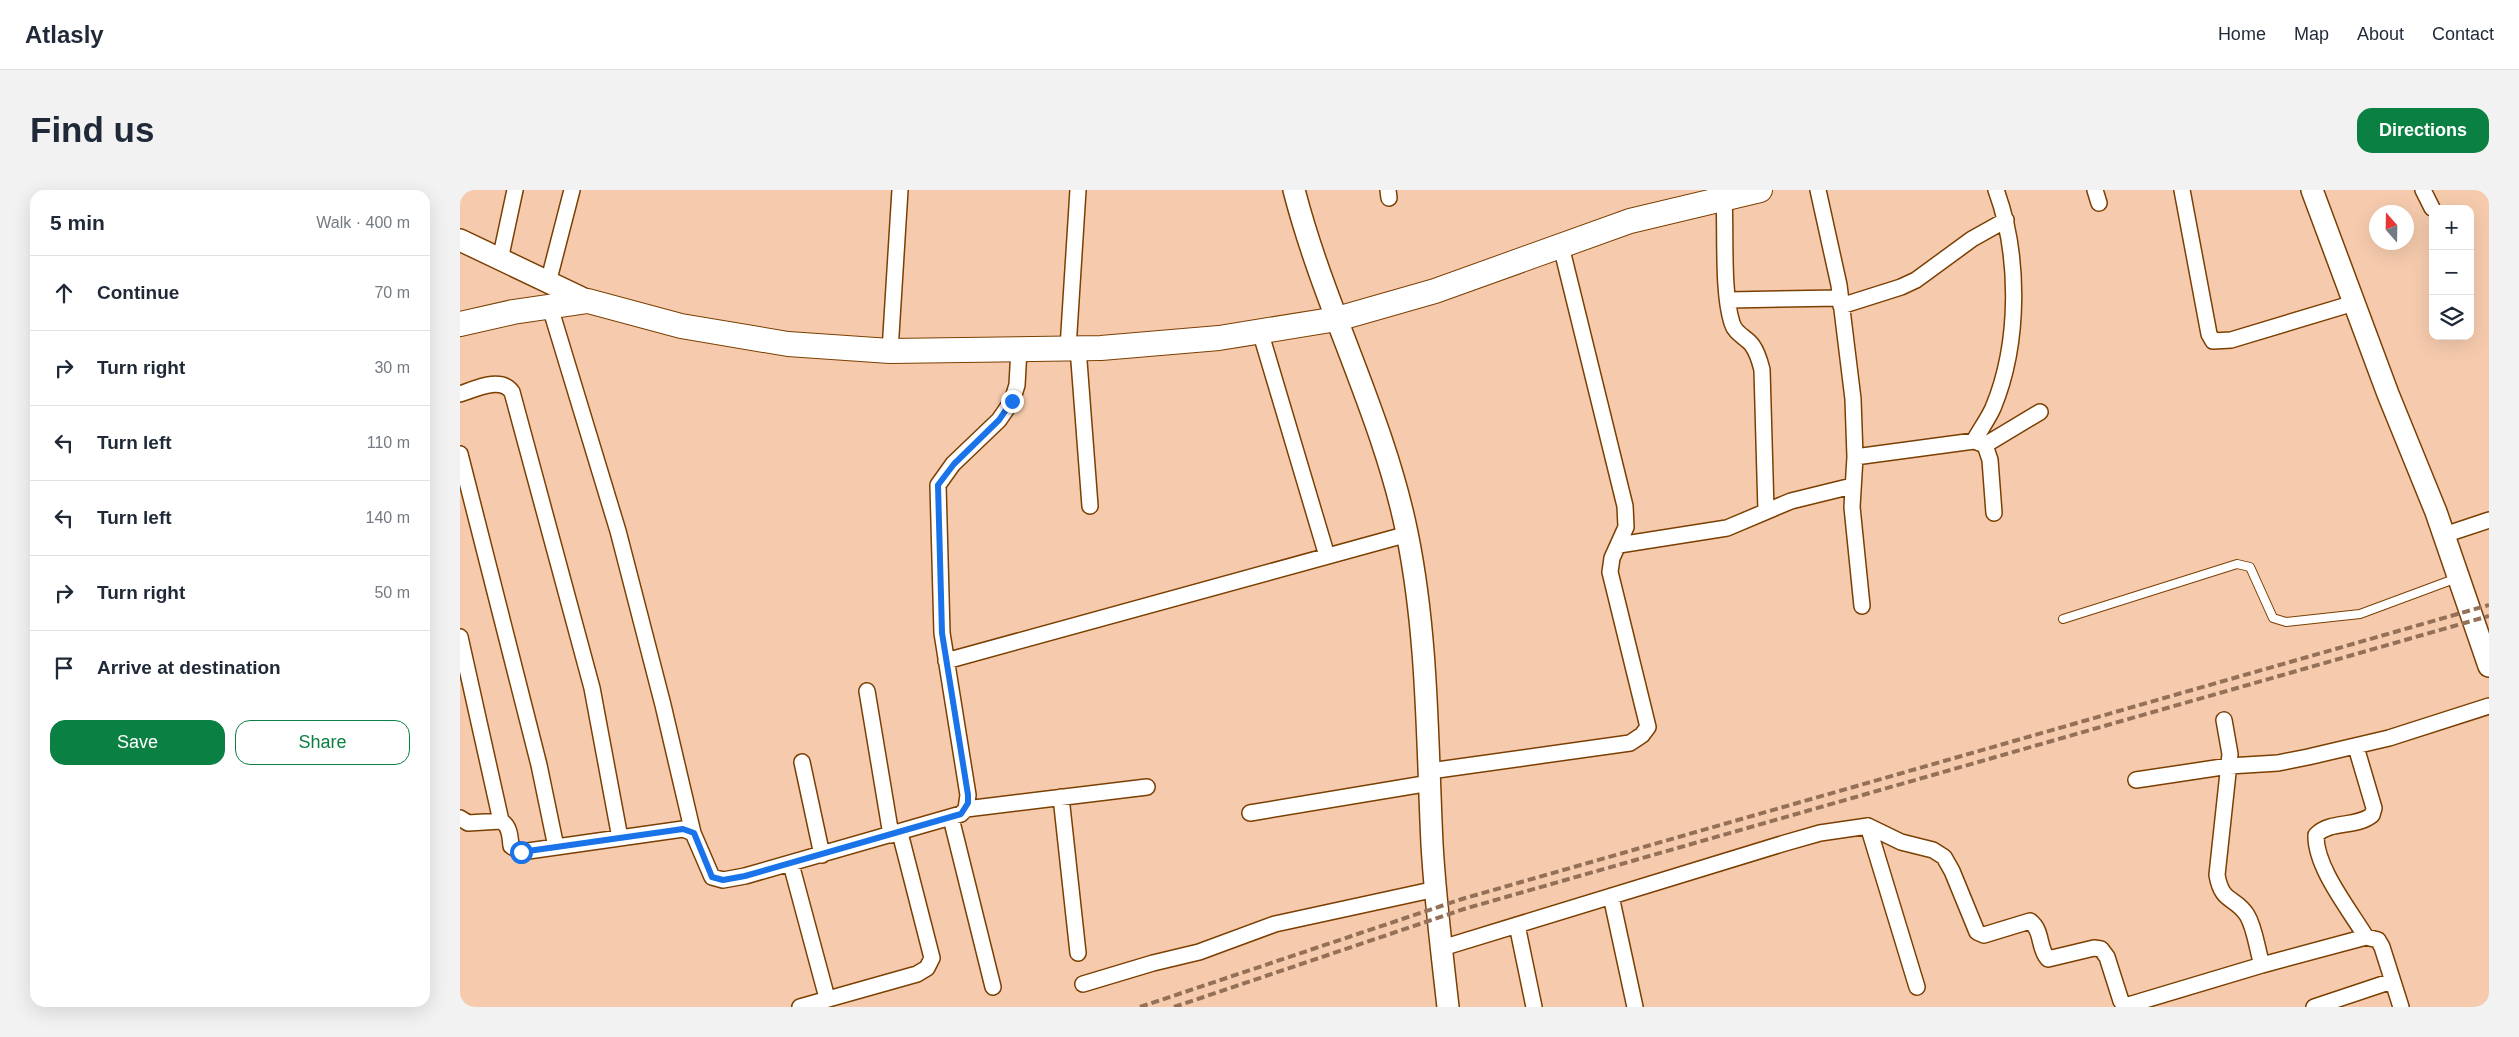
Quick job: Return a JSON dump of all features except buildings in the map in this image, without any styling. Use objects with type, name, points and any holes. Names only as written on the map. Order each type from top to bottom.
[{"type":"main road","points":[[460,324],[513,312],[588,301],[681,326],[788,344],[890,351],[1073,348],[1219,338],[1337,319],[1435,291],[1630,221],[1760,190]]},
{"type":"street","points":[[500,260],[515,190]]},
{"type":"street","points":[[548,282],[572,190]]},
{"type":"street","points":[[890,351],[900,190]]},
{"type":"street","points":[[1078,190],[1073,348],[1090,506]]},
{"type":"street","points":[[1294,190],[1337,319],[1385,448],[1408,534],[1426,668],[1436,889],[1448,1007]]},
{"type":"street","points":[[1818,190],[1840,302],[1853,399],[1855,457],[1852,507],[1862,606]]},
{"type":"street","points":[[1980,443],[2009,355],[2014,320],[2010,242],[2006,220],[1996,190]]},
{"type":"street","points":[[2182,190],[2208,334],[2213,342],[2231,340],[2354,303]]},
{"type":"street","points":[[2312,190],[2444,535],[2489,666]]},
{"type":"street","points":[[2424,190],[2431,205]]},
{"type":"street","points":[[1724,199],[1728,300],[1732,325],[1741,337],[1751,344],[1758,355],[1762,370],[1766,511]]},
{"type":"street","points":[[1728,300],[1840,302],[1902,287],[1916,280],[1972,239],[2006,220]]},
{"type":"street","points":[[460,240],[588,301]]},
{"type":"street","points":[[1250,813],[1430,777],[1630,742],[1642,735],[1648,727],[1610,572],[1612,558],[1626,527],[1625,506],[1561,246]]},
{"type":"street","points":[[550,306],[618,531],[694,833],[712,877],[723,880],[790,864],[951,818],[966,809],[1147,787]]},
{"type":"street","points":[[1260,331],[1327,556]]},
{"type":"street","points":[[966,809],[968,803],[965,770],[946,661],[941,609],[938,485],[954,464],[999,420],[1012,401],[1017,385],[1019,349]]},
{"type":"street","points":[[460,394],[500,383],[508,386],[512,392],[592,688],[620,838]]},
{"type":"street","points":[[1855,457],[1980,443],[2040,412]]},
{"type":"street","points":[[1980,443],[1990,460],[1994,513]]},
{"type":"street","points":[[460,454],[540,765],[556,847]]},
{"type":"street","points":[[1619,545],[1721,530],[1791,502],[1852,486]]},
{"type":"street","points":[[2444,535],[2489,520]]},
{"type":"street","points":[[946,661],[1408,534]]},
{"type":"street","points":[[460,637],[501,821]]},
{"type":"street","points":[[800,1007],[917,974],[927,968],[932,958],[895,834],[867,692]]},
{"type":"street","points":[[2136,780],[2229,766],[2278,763],[2356,747],[2489,706]]},
{"type":"street","points":[[2224,720],[2230,754],[2218,881],[2223,895],[2247,915],[2262,964]]},
{"type":"street","points":[[2356,747],[2374,808],[2372,815],[2358,822],[2323,828],[2316,835],[2316,845],[2318,856],[2330,880],[2366,937]]},
{"type":"street","points":[[802,762],[822,855]]},
{"type":"street","points":[[1061,797],[1078,952]]},
{"type":"street","points":[[460,818],[468,823],[501,821],[506,824],[512,846],[515,850],[556,847],[667,830],[683,829],[694,833]]},
{"type":"street","points":[[951,818],[993,986]]},
{"type":"street","points":[[1442,948],[1785,843],[1820,833],[1868,826],[1901,842],[1933,850],[1944,858],[1952,871],[1977,932],[1984,935],[2030,921],[2036,925],[2042,953],[2048,960],[2094,948],[2101,949],[2107,957],[2121,1001],[2125,1006],[2147,1004],[2262,964],[2366,937],[2378,940],[2401,1007]]},
{"type":"street","points":[[1868,826],[1918,988]]},
{"type":"street","points":[[790,864],[827,998]]},
{"type":"street","points":[[1082,984],[1153,963],[1199,952],[1275,924],[1436,889]]},
{"type":"street","points":[[1611,896],[1634,1007]]},
{"type":"street","points":[[1517,925],[1534,1007]]},
{"type":"street","points":[[2314,1007],[2392,981]]},
{"type":"lane","points":[[2064,619],[2237,564],[2250,567],[2273,618],[2286,622],[2360,614],[2458,578]]},
{"type":"railway","points":[[1140,1007],[1462,899],[2489,605]]},
{"type":"railway","points":[[1174,1007],[1464,909],[2489,616]]},
{"type":"route","points":[[521,852],[683,829],[694,833],[712,877],[723,880],[745,876],[961,814],[966,809],[968,795],[942,633],[938,485],[954,464],[999,420],[1012,401]]}]
